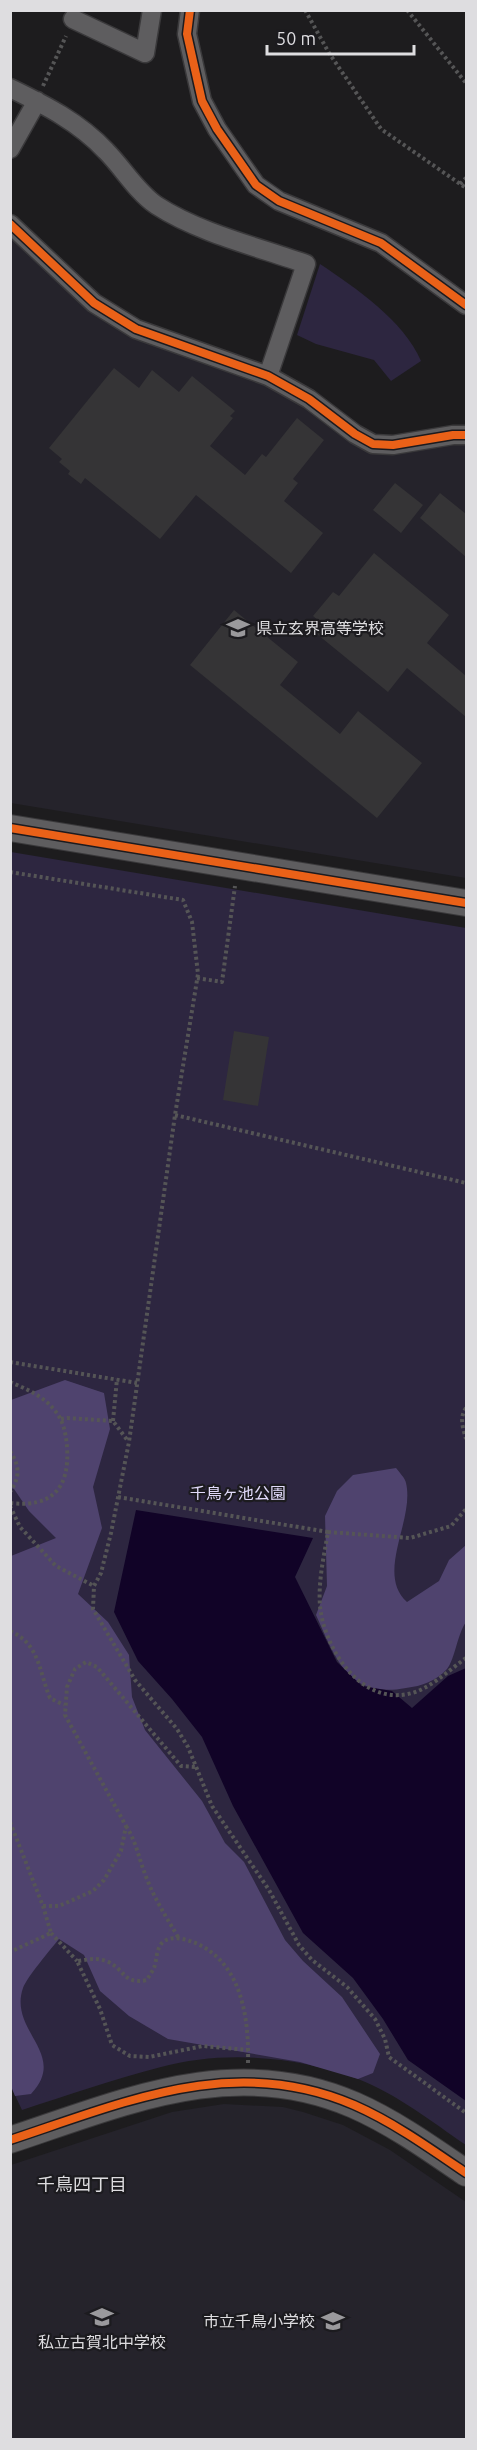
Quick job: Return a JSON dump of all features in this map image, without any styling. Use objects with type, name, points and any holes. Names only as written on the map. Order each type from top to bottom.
[{"type":"street","points":[[73,19],[145,53],[152,10]]},
{"type":"street","points":[[190,10],[187,34],[202,101],[217,129],[255,185],[279,201],[381,243],[466,305]]},
{"type":"street","points":[[10,88],[76,123],[107,151],[132,182],[155,204],[187,222],[306,264],[268,376]]},
{"type":"street","points":[[10,149],[37,101]]},
{"type":"street","points":[[10,224],[94,303],[136,329],[268,376],[309,399],[373,444],[393,445],[466,435]]},
{"type":"street","points":[[10,828],[466,903]]},
{"type":"street","points":[[10,2140],[165,2091],[221,2082],[247,2082],[311,2091],[356,2106],[423,2144],[466,2173]]},
{"type":"path","points":[[305,10],[329,53],[381,129],[466,188]]},
{"type":"path","points":[[407,10],[466,83]]},
{"type":"path","points":[[49,72],[73,19]]},
{"type":"path","points":[[460,184],[466,178]]},
{"type":"path","points":[[197,978],[222,982],[238,864]]},
{"type":"path","points":[[10,872],[183,900],[192,922],[197,978],[175,1115],[129,1442],[101,1573],[94,1586],[92,1600],[94,1615],[118,1648],[135,1680],[177,1729],[188,1747],[212,1806],[269,1890],[299,1945],[312,1960],[347,1987],[375,2019],[385,2040],[389,2057],[466,2113]]},
{"type":"path","points":[[175,1115],[466,1183]]},
{"type":"path","points":[[10,1362],[137,1383]]},
{"type":"path","points":[[117,1379],[113,1421],[129,1442]]},
{"type":"path","points":[[10,1382],[42,1398],[61,1419],[68,1463],[62,1485],[55,1495],[36,1503],[10,1505],[20,1527],[56,1566],[94,1586]]},
{"type":"path","points":[[466,1408],[463,1413],[462,1426],[466,1439]]},
{"type":"path","points":[[61,1419],[113,1421]]},
{"type":"path","points":[[10,1451],[19,1472],[10,1492]]},
{"type":"path","points":[[118,1497],[328,1532],[410,1538],[451,1526],[466,1509]]},
{"type":"path","points":[[328,1532],[320,1582],[322,1616],[332,1642],[356,1679],[375,1692],[394,1695],[409,1694],[424,1688],[466,1658]]},
{"type":"path","points":[[10,1631],[23,1638],[35,1653],[50,1698],[64,1705]]},
{"type":"path","points":[[178,1937],[156,1901],[135,1841],[65,1715],[67,1687],[75,1669],[86,1662],[93,1663],[181,1766],[196,1767]]},
{"type":"path","points":[[10,1822],[43,1906],[51,1933],[77,1961],[100,2009],[112,2045],[130,2056],[149,2057],[203,2046],[248,2050]]},
{"type":"path","points":[[43,1906],[58,1905],[93,1891],[104,1880],[121,1851],[126,1826]]},
{"type":"path","points":[[10,1952],[51,1933]]},
{"type":"path","points":[[77,1961],[104,1960],[120,1970],[128,1979],[137,1982],[147,1980],[154,1970],[159,1947],[164,1941],[178,1937],[206,1947],[226,1966],[243,2000],[249,2034],[247,2082]]},
{"type":"shaded area","name":"県立玄界高等学校","points":[[10,235],[91,309],[283,393],[365,449],[388,454],[455,443],[466,444],[466,878],[11,803]]},
{"type":"shaded area","points":[[65,1380],[104,1393],[110,1429],[93,1487],[102,1528],[78,1594],[108,1622],[129,1655],[132,1697],[145,1730],[202,1801],[225,1843],[244,1862],[285,1940],[303,1961],[342,1997],[380,2054],[373,2073],[358,2079],[300,2062],[168,2039],[129,2016],[100,1991],[84,1955],[59,1939],[23,1988],[21,2003],[23,2017],[41,2054],[44,2067],[41,2080],[31,2094],[15,2096],[11,2086],[11,1556],[56,1538],[29,1511],[11,1488],[11,1400]]},
{"type":"shaded area","points":[[396,1468],[405,1481],[407,1498],[395,1561],[398,1590],[407,1602],[439,1581],[449,1560],[466,1545],[466,1622],[450,1665],[443,1673],[423,1684],[386,1690],[370,1687],[357,1681],[347,1672],[330,1647],[316,1615],[327,1586],[325,1516],[337,1491],[353,1475]]},
{"type":"shaded area","points":[[136,1510],[313,1538],[295,1577],[337,1662],[362,1686],[392,1691],[412,1708],[448,1676],[466,1668],[466,2101],[408,2060],[383,2019],[353,1978],[303,1933],[233,1806],[202,1737],[138,1661],[114,1612]]},
{"type":"shaded area","name":"市立千鳥小学校","points":[[224,2104],[283,2107],[343,2125],[390,2150],[466,2202],[466,2439],[11,2439],[11,2165],[172,2112]]},
{"type":"green space","points":[[320,264],[378,306],[403,332],[421,361],[391,381],[374,360],[316,344],[297,335]]},
{"type":"green space","name":"千鳥ヶ池公園","points":[[11,852],[466,928],[466,2145],[414,2109],[372,2085],[335,2071],[286,2061],[235,2057],[185,2062],[126,2077],[22,2110],[11,2087]]},
{"type":"building","points":[[114,368],[139,388],[152,370],[179,392],[192,376],[235,411],[230,416],[233,418],[210,446],[245,475],[262,454],[266,457],[297,418],[324,440],[293,479],[298,483],[284,501],[323,533],[291,573],[196,495],[160,539],[85,478],[81,484],[68,474],[70,471],[59,462],[62,459],[49,448]]},
{"type":"building","points":[[395,483],[423,505],[401,533],[373,510]]},
{"type":"building","points":[[440,493],[466,514],[466,557],[420,518]]},
{"type":"building","points":[[374,553],[449,615],[427,643],[466,676],[466,717],[407,668],[388,692],[312,630],[319,621],[313,616],[333,592],[339,596]]},
{"type":"building","points":[[234,610],[298,662],[280,685],[340,734],[358,711],[422,763],[377,818],[190,665]]},
{"type":"building","points":[[234,1031],[269,1037],[258,1106],[223,1100]]},
{"type":"cycle path","points":[[190,10],[187,34],[202,101],[217,129],[256,185],[279,201],[381,243],[466,305]]},
{"type":"cycle path","points":[[10,224],[94,303],[136,329],[268,376],[309,399],[355,434],[373,444],[393,445],[466,435]]},
{"type":"cycle path","points":[[10,828],[466,903]]},
{"type":"cycle path","points":[[10,2140],[95,2111],[180,2089],[223,2083],[266,2083],[309,2090],[354,2105],[397,2128],[466,2173]]},
{"type":"place","name":"県立玄界高等学校","points":[[238,628]]},
{"type":"place","name":"私立古賀北中学校","points":[[102,2317]]},
{"type":"place","name":"市立千鳥小学校","points":[[333,2321]]},
{"type":"district","name":"千鳥四丁目","points":[[82,2185]]}]
